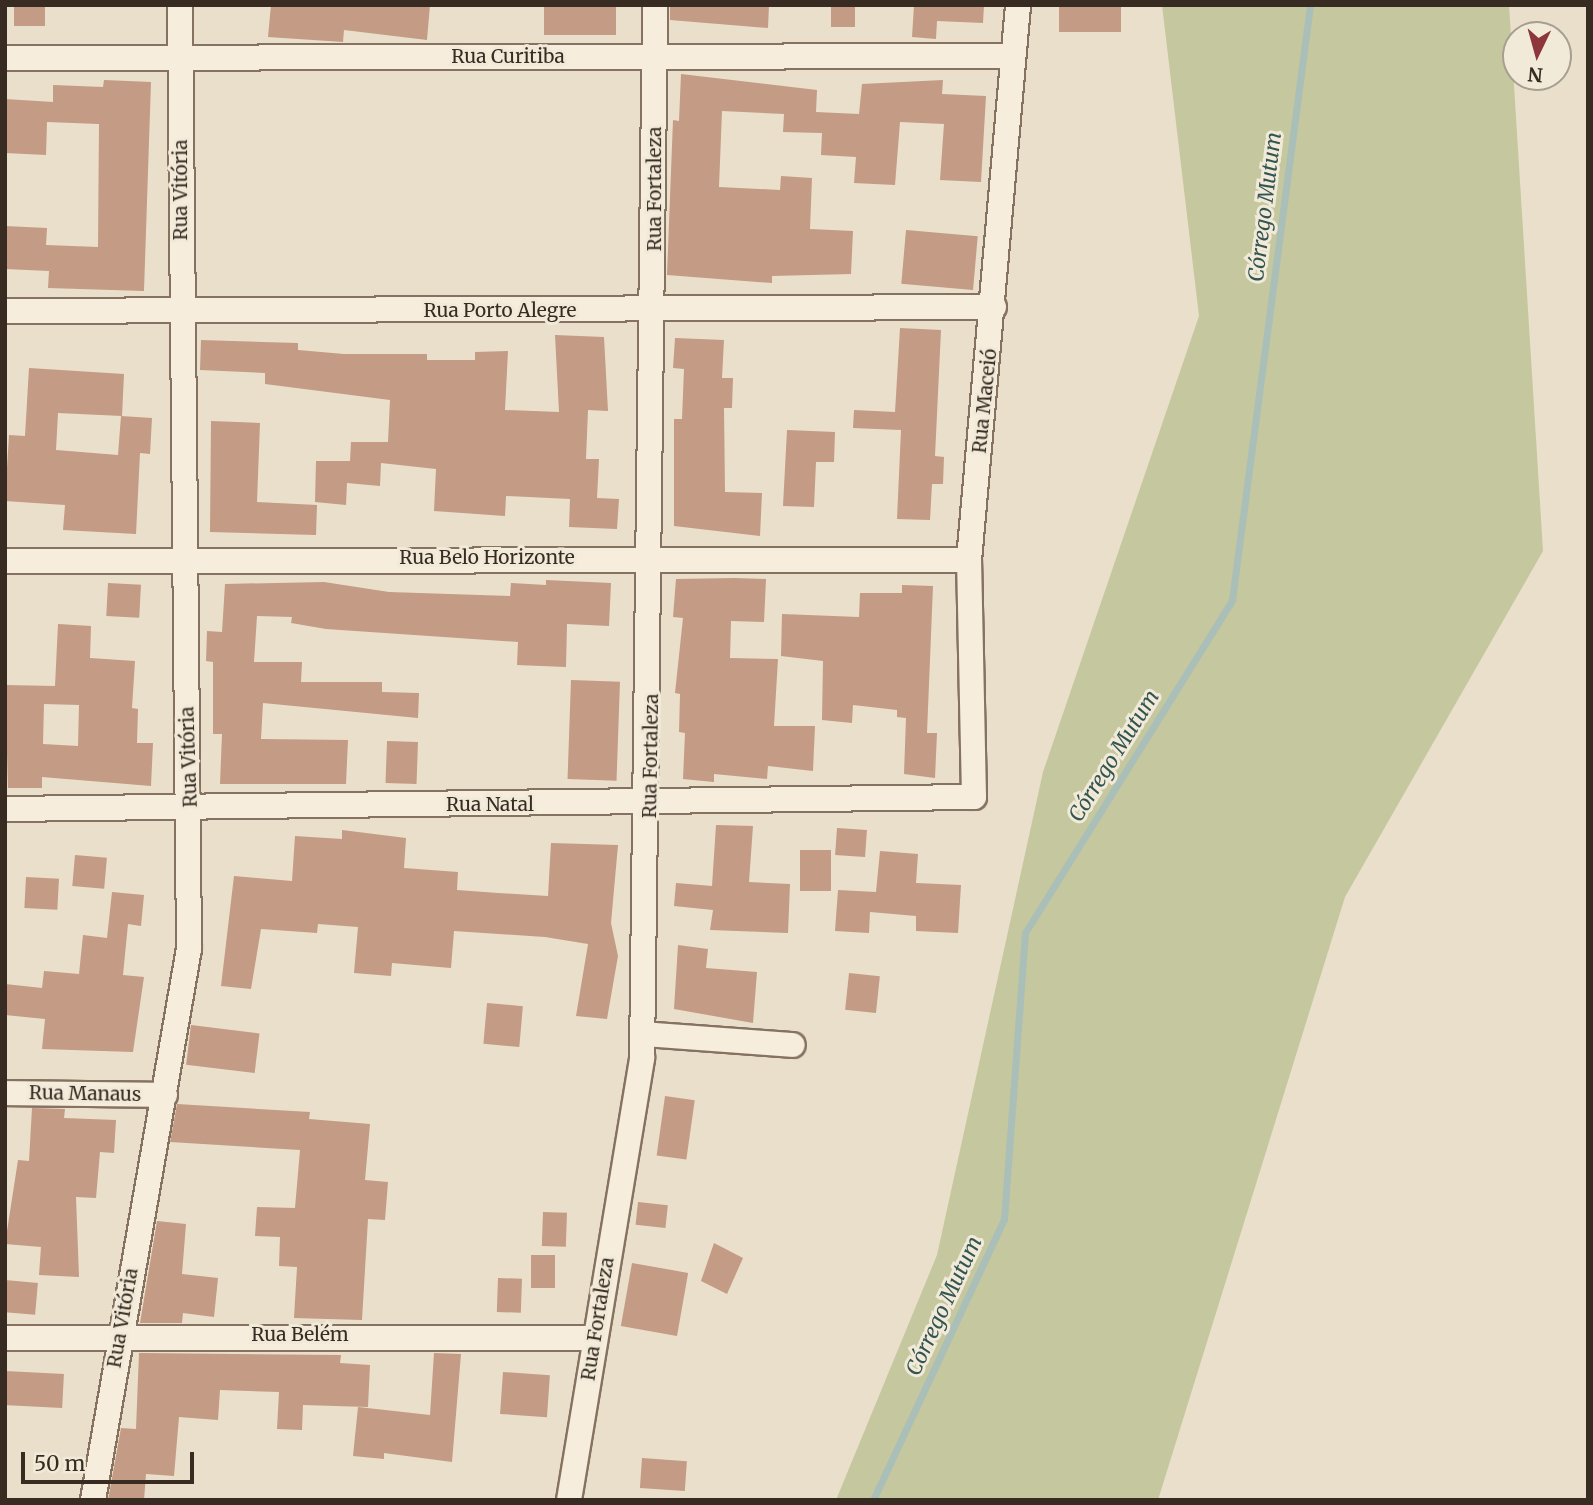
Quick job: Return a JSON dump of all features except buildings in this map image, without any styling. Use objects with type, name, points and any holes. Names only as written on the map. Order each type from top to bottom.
[{"type":"street","name":"Rua Vitória","points":[[93,1500],[119,1334],[165,1096],[189,949],[190,806],[183,561],[180,5]]},
{"type":"street","name":"Rua Fortaleza","points":[[569,1500],[643,1034],[650,804],[653,557],[655,5]]},
{"type":"street","name":"Rua Maceió","points":[[974,797],[969,560],[994,307],[1011,56],[1018,5]]},
{"type":"street","name":"Rua Curitiba","points":[[5,58],[1011,56]]},
{"type":"street","name":"Rua Porto Alegre","points":[[5,311],[654,312],[994,307]]},
{"type":"street","name":"Rua Belo Horizonte","points":[[5,561],[653,557],[969,560]]},
{"type":"street","name":"Rua Natal","points":[[5,809],[650,804],[974,797]]},
{"type":"street","points":[[643,1034],[793,1045]]},
{"type":"street","name":"Rua Manaus","points":[[5,1093],[165,1096]]},
{"type":"street","name":"Rua Belém","points":[[5,1338],[119,1334],[594,1338]]},
{"type":"green space","points":[[1162,5],[1509,5],[1510,21],[1502,21],[1502,91],[1514,91],[1543,551],[1345,897],[1158,1500],[836,1500],[937,1255],[1043,772],[1199,316]]},
{"type":"waterway","name":"Córrego Mutum","points":[[873,1500],[1004,1219],[1025,933],[1232,600],[1310,5]]}]
